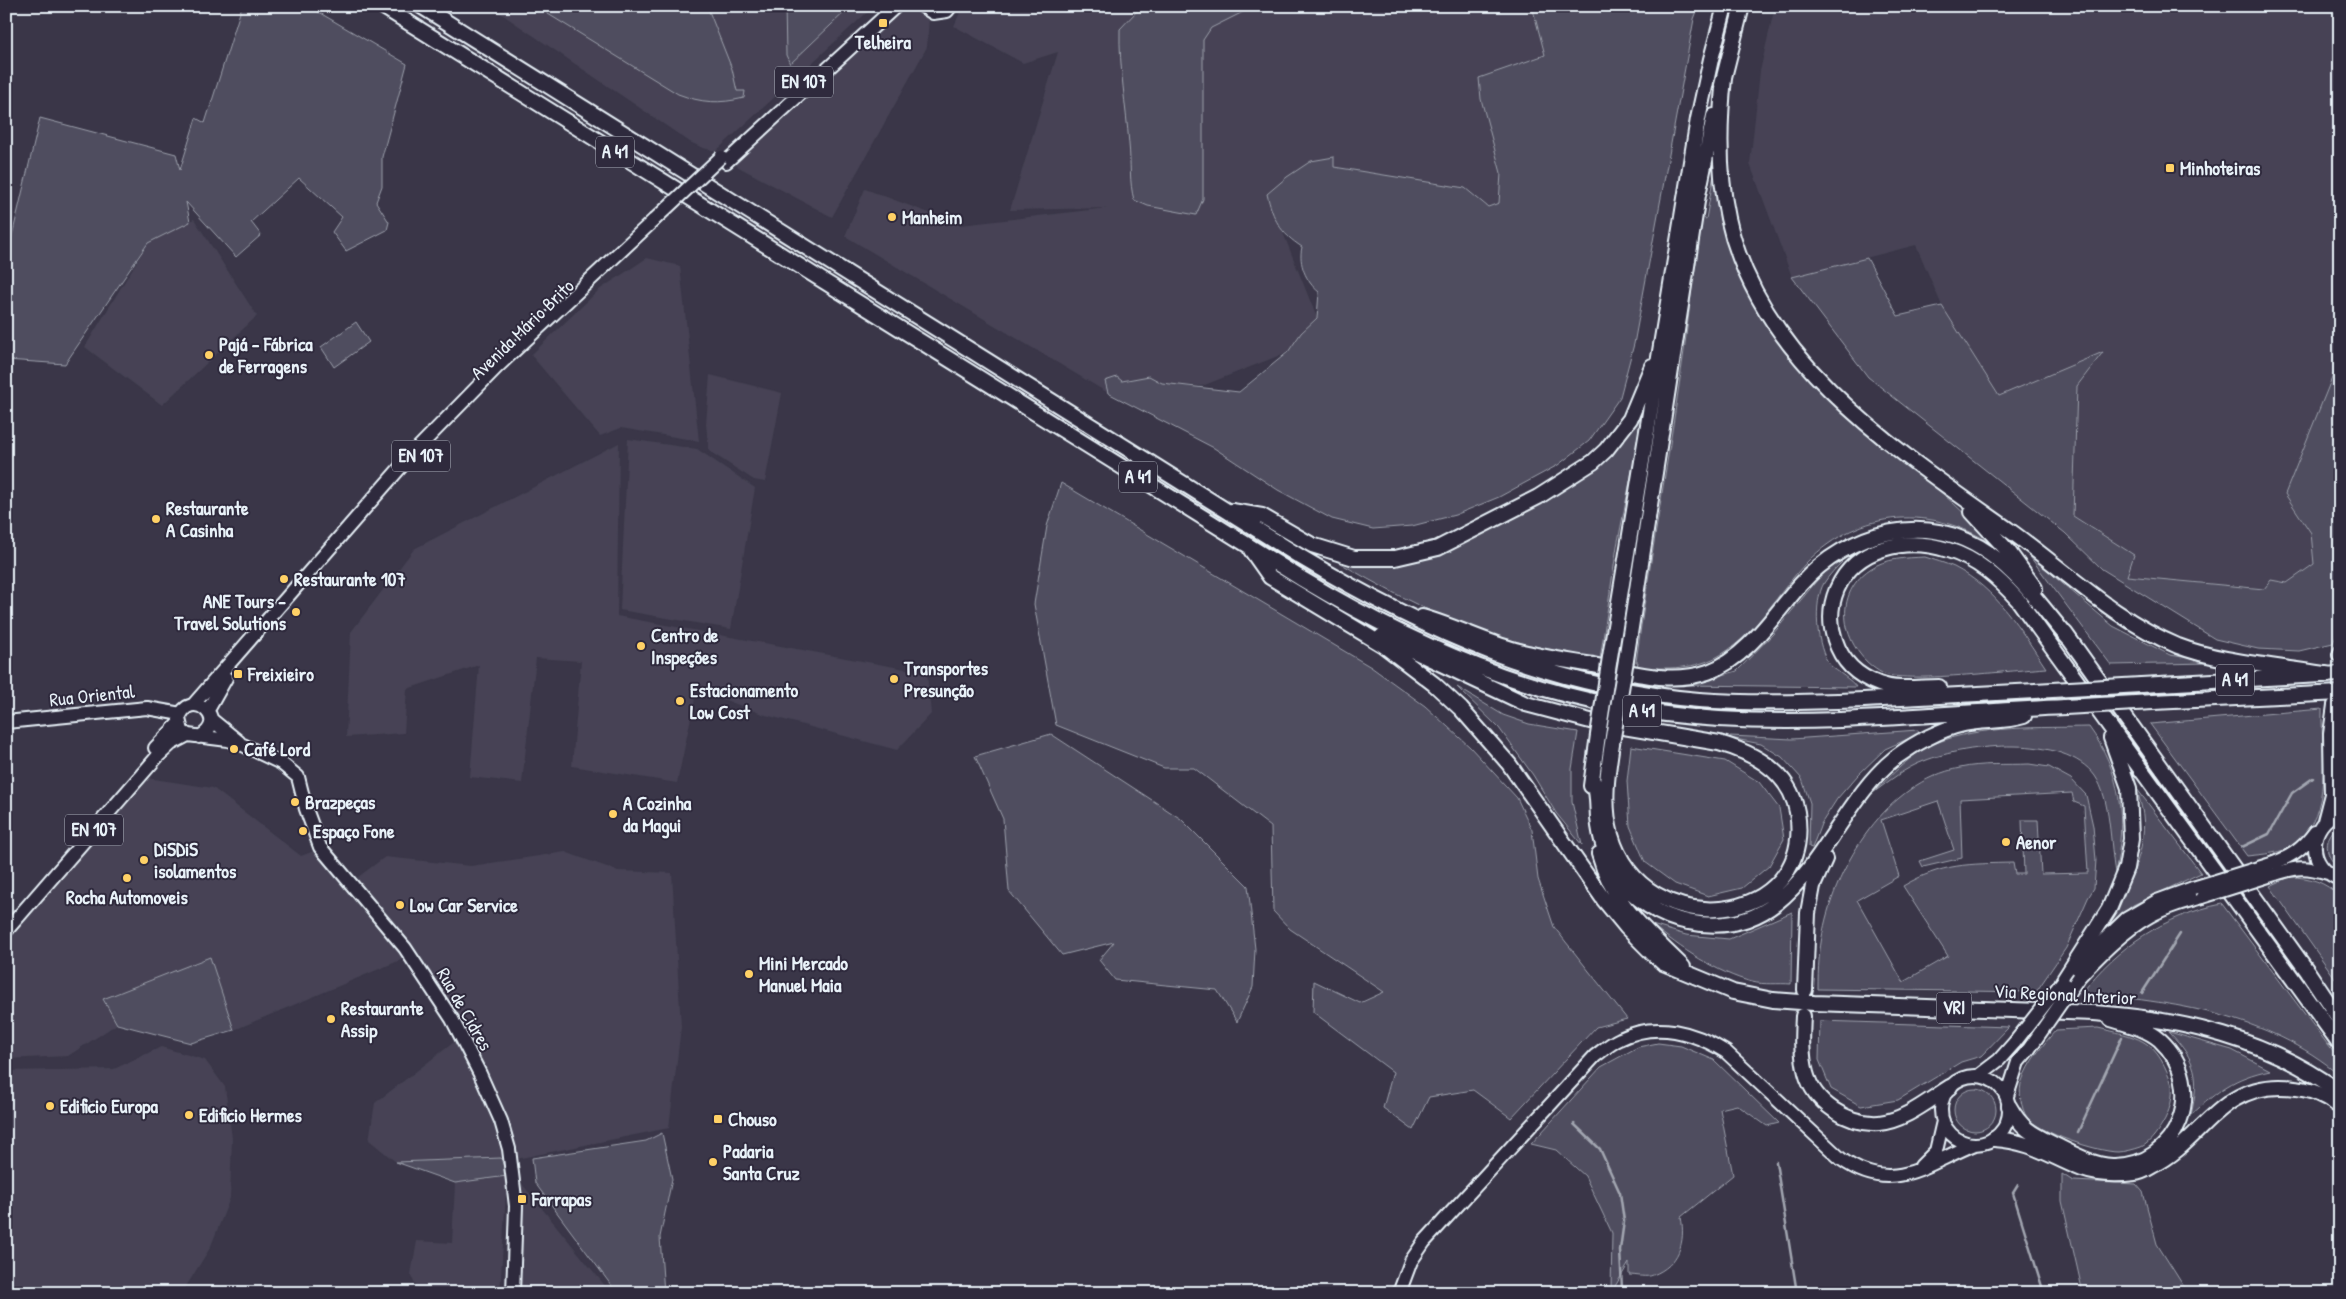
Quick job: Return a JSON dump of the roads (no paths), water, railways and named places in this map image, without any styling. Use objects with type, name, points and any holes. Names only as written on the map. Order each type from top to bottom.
[{"type":"highway","name":"A 41","points":[[382,6],[1344,604],[1434,650],[1524,684],[1612,706],[1688,717],[1783,721],[2153,702],[2337,699]]},
{"type":"highway","name":"A 41","points":[[421,6],[1226,510],[1381,604],[1453,638],[1518,663],[1587,682],[1666,696],[1735,702],[1792,703],[2334,675]]},
{"type":"highway","points":[[1687,972],[1644,931],[1619,901],[1609,884],[1602,866],[1593,827],[1591,808],[1592,778],[1610,657],[1652,414],[1662,338],[1702,100],[1725,6]]},
{"type":"highway","points":[[1262,554],[1276,574],[1359,624],[1448,669],[1526,704],[1594,722],[1719,743],[1760,759],[1776,772],[1787,787],[1795,805],[1799,824],[1797,843],[1791,862],[1781,878],[1767,892],[1751,902],[1733,908],[1714,910],[1694,909],[1675,904],[1657,896],[1642,885],[1629,870],[1618,853],[1608,817],[1607,779],[1613,737],[1626,660],[1701,179],[1742,6]]},
{"type":"highway","points":[[1724,78],[1720,136],[1725,200],[1739,255],[1763,305],[1794,351],[1819,379],[1866,422],[1951,490],[2011,532],[2122,617],[2161,638],[2196,652],[2232,660],[2334,675]]},
{"type":"highway","points":[[1226,510],[1262,516],[1312,545],[1354,558],[1395,558],[1438,548],[1560,484],[1585,468],[1606,450],[1637,406],[1662,338]]},
{"type":"highway","points":[[1951,490],[2008,552],[2069,640],[2308,972],[2340,1020]]},
{"type":"highway","points":[[1381,604],[1439,622],[1515,650],[1660,677],[1688,677],[1725,665],[1741,653],[1812,572],[1837,554],[1871,536],[1891,531],[1918,529],[1957,537],[1991,554],[2031,595],[2069,640]]},
{"type":"highway","name":"Via Regional Interior","points":[[1248,545],[1270,577],[1383,645],[1427,678],[1461,709],[1509,764],[1604,900],[1626,928],[1663,962],[1719,987],[1773,1000],[2094,1013],[2140,1016],[2183,1023],[2238,1039],[2272,1052],[2318,1076],[2340,1092]]},
{"type":"highway","points":[[2052,690],[1900,688],[1872,682],[1847,664],[1839,652],[1834,638],[1830,613],[1840,582],[1861,558],[1874,551],[1891,546],[1930,546],[1966,557],[1982,566],[2002,583],[2018,600],[2340,1044]]},
{"type":"highway","points":[[1592,778],[1598,790],[1598,818],[1603,844],[1618,876],[1647,905],[1666,915],[1694,924],[1721,925],[1756,916],[1792,890],[1809,871],[1844,818],[1879,772],[1912,747],[1946,730],[1964,724],[2011,720],[2060,707]]},
{"type":"highway","points":[[2062,981],[2110,909],[2126,868],[2131,839],[2129,788],[2104,721]]},
{"type":"highway","points":[[1805,990],[1808,913],[1812,886],[1844,818]]},
{"type":"highway","points":[[2308,972],[2340,1009]]},
{"type":"highway","points":[[2008,1101],[2026,1130],[2085,1160],[2111,1166],[2132,1164],[2160,1150],[2172,1135],[2181,1119],[2185,1100],[2185,1082],[2180,1069],[2160,1040],[2145,1030],[2094,1013]]},
{"type":"highway","points":[[1803,1016],[1801,1043],[1806,1074],[1815,1093],[1833,1110],[1850,1119],[1879,1123],[1900,1117],[1950,1087]]},
{"type":"highway","points":[[1994,1139],[2029,1144],[2084,1170],[2114,1175],[2138,1173],[2160,1162],[2178,1149],[2216,1111],[2231,1100],[2249,1091],[2268,1087],[2300,1087],[2319,1093],[2340,1106]]},
{"type":"main road","name":"Avenida Mário Brito","points":[[193,705],[413,453],[497,367],[886,11],[896,6]]},
{"type":"main road","points":[[922,6],[933,13],[947,11],[951,6]]},
{"type":"main road","name":"Avenida Mário Brito","points":[[210,715],[224,680],[411,465],[657,222]]},
{"type":"main road","points":[[2328,873],[2318,862],[2314,848],[2331,794],[2330,734],[2337,699]]},
{"type":"main road","points":[[193,705],[203,707],[243,745],[194,736],[182,731],[180,719],[184,710],[193,705]]},
{"type":"main road","name":"Rua Oriental","points":[[6,722],[147,708],[180,719]]},
{"type":"main road","points":[[194,736],[206,733],[210,715]]},
{"type":"main road","name":"EN 107","points":[[6,919],[180,719]]},
{"type":"main road","name":"EN 107","points":[[6,931],[157,757],[171,744],[194,736]]},
{"type":"main road","name":"Rua de Cidres","points":[[243,745],[281,763],[298,777],[306,809],[320,847],[376,911],[416,964],[464,1042],[497,1114],[509,1148],[516,1206],[513,1293]]},
{"type":"main road","points":[[2331,768],[2340,791]]},
{"type":"main road","points":[[2272,869],[2307,844],[2321,825],[2340,812]]},
{"type":"main road","points":[[1914,1173],[1936,1151],[1943,1121],[1941,1109],[1944,1097],[1950,1087],[1958,1081],[1978,1076],[1999,1060],[2016,1042],[2062,981],[2126,919],[2156,901],[2198,893],[2272,869],[2308,867],[2340,879]]},
{"type":"main road","points":[[1398,1293],[1412,1262],[1424,1242],[1595,1056],[1621,1038],[1649,1030],[1680,1031],[1707,1040],[1726,1052],[1840,1159],[1854,1168],[1882,1176],[1914,1173],[1929,1167],[1950,1154],[1994,1139],[2003,1130],[2008,1119],[2008,1101],[2018,1062],[2079,977],[2103,952],[2150,916],[2198,893]]},
{"type":"main road","points":[[1978,1076],[1995,1082],[2008,1101]]},
{"type":"main road","points":[[1943,1121],[1955,1137],[1975,1144]]},
{"type":"waterway","points":[[2242,847],[2269,834],[2292,793],[2313,778]]},
{"type":"waterway","points":[[2142,993],[2180,934]]},
{"type":"waterway","points":[[2078,1132],[2122,1037]]},
{"type":"waterway","points":[[1574,1124],[1600,1149],[1620,1193],[1624,1221],[1620,1250],[1622,1289],[1630,1293]]},
{"type":"waterway","points":[[1776,1162],[1797,1293]]},
{"type":"waterway","points":[[2018,1185],[2013,1193],[2044,1293]]},
{"type":"tunnel","points":[[2334,702],[2339,655]]},
{"type":"place","name":"Telheira","points":[[883,23]]},
{"type":"place","name":"Minhoteiras","points":[[2170,168]]},
{"type":"place","name":"Manheim","points":[[892,217]]},
{"type":"place","name":"Pajá - Fábrica de Ferragens","points":[[209,355]]},
{"type":"place","name":"Restaurante A Casinha","points":[[156,519]]},
{"type":"place","name":"Restaurante 107","points":[[284,579]]},
{"type":"place","name":"ANE Tours - Travel Solutions","points":[[296,612]]},
{"type":"place","name":"Centro de Inspeções","points":[[641,646]]},
{"type":"place","name":"Freixieiro","points":[[238,674]]},
{"type":"place","name":"Transportes Presunção","points":[[894,679]]},
{"type":"place","name":"Estacionamento Low Cost","points":[[680,701]]},
{"type":"place","name":"Café Lord","points":[[234,749]]},
{"type":"place","name":"Brazpeças","points":[[295,802]]},
{"type":"place","name":"A Cozinha da Magui","points":[[613,814]]},
{"type":"place","name":"Espaço Fone","points":[[303,831]]},
{"type":"place","name":"Aenor","points":[[2006,842]]},
{"type":"place","name":"DiSDiS isolamentos","points":[[144,860]]},
{"type":"place","name":"Rocha Automoveis","points":[[127,878]]},
{"type":"place","name":"Low Car Service","points":[[400,905]]},
{"type":"place","name":"Mini Mercado Manuel Maia","points":[[749,974]]},
{"type":"place","name":"Restaurante Assip","points":[[331,1019]]},
{"type":"place","name":"Edificio Europa","points":[[50,1106]]},
{"type":"place","name":"Edificio Hermes","points":[[189,1115]]},
{"type":"place","name":"Chouso","points":[[718,1119]]},
{"type":"place","name":"Padaria Santa Cruz","points":[[713,1162]]},
{"type":"place","name":"Farrapas","points":[[522,1199]]}]
